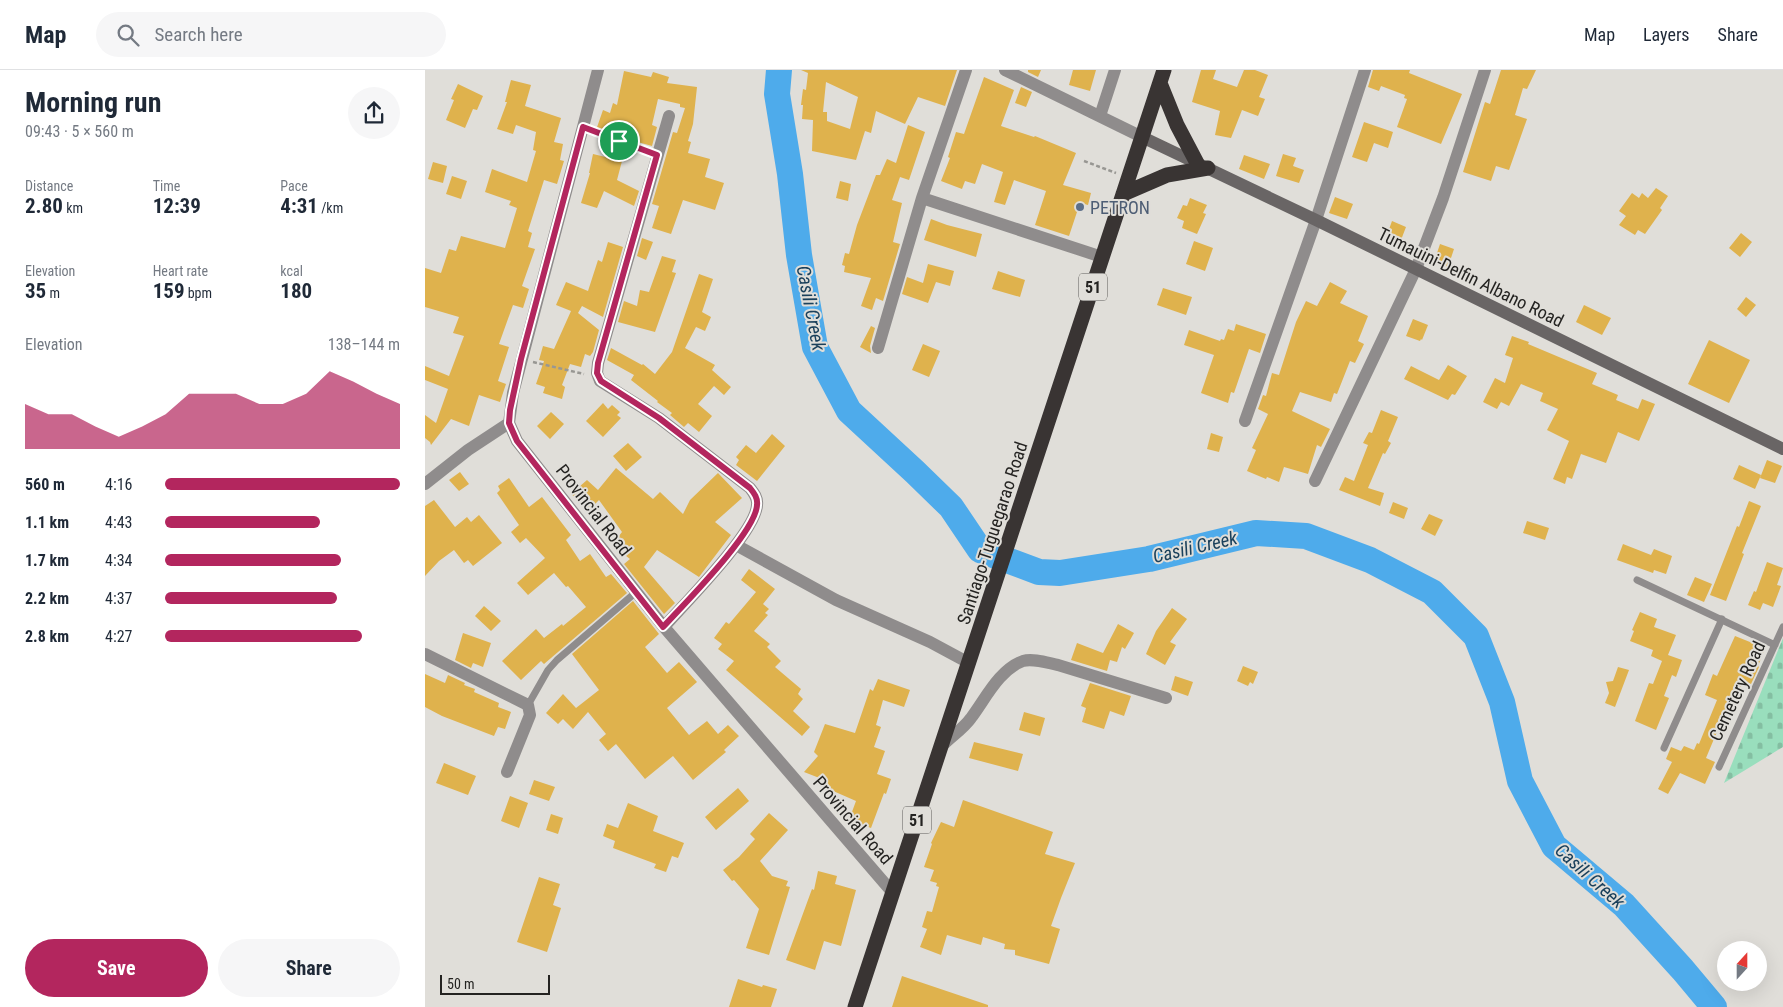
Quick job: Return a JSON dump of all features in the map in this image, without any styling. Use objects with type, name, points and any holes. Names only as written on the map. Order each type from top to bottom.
[{"type":"highway","name":"Santiago-Tuguegarao Road","points":[[855,1007],[1162,77]]},
{"type":"highway","points":[[1123,194],[1167,175],[1202,166],[1177,125],[1162,77]]},
{"type":"main road","name":"Tumauini-Delfin Albano Road","points":[[1142,137],[1783,449]]},
{"type":"street","points":[[425,484],[468,450],[509,423],[521,359],[598,70]]},
{"type":"street","points":[[878,348],[922,198],[966,70]]},
{"type":"street","points":[[1005,70],[1142,137]]},
{"type":"street","points":[[1100,116],[1115,70]]},
{"type":"street","points":[[1245,421],[1365,70]]},
{"type":"street","points":[[1315,482],[1416,269],[1443,198],[1485,70]]},
{"type":"street","points":[[663,627],[737,545],[753,522],[757,504],[756,496],[750,488],[659,418],[598,378],[598,363],[669,116]]},
{"type":"street","points":[[922,198],[1102,258]]},
{"type":"street","name":"Provincial Road","points":[[509,423],[517,441],[635,593],[893,892]]},
{"type":"street","points":[[737,545],[836,600],[930,642],[969,663]]},
{"type":"street","points":[[425,654],[528,706],[529,715],[507,772]]},
{"type":"street","points":[[943,745],[971,719],[989,691],[1001,678],[1012,667],[1025,660],[1040,661],[1166,698]]},
{"type":"lane","points":[[1637,580],[1775,645]]},
{"type":"lane","points":[[528,706],[557,660],[635,593]]},
{"type":"lane","points":[[1664,748],[1722,619]]},
{"type":"lane","name":"Cemetery Road","points":[[1719,767],[1783,628]]},
{"type":"path","points":[[583,127],[657,155]]},
{"type":"path","points":[[1085,161],[1128,178]]},
{"type":"path","points":[[521,359],[598,378]]},
{"type":"green space","points":[[1783,638],[1783,747],[1724,783]]},
{"type":"building","points":[[801,70],[957,70],[945,106],[918,97],[905,124],[876,111],[871,133],[865,131],[856,160],[812,151],[813,120],[802,119],[803,105],[801,105],[803,89],[806,90],[808,73]],"holes":[[[826,82],[858,97],[850,129],[827,121],[827,112],[823,112]]]},
{"type":"building","points":[[1028,70],[1041,70],[1038,77],[1028,72]]},
{"type":"building","points":[[1073,70],[1096,70],[1090,91],[1069,85]]},
{"type":"building","points":[[1201,70],[1216,70],[1213,79],[1237,87],[1244,70],[1255,70],[1268,75],[1259,97],[1265,99],[1258,116],[1242,110],[1231,138],[1215,135],[1220,111],[1192,102]]},
{"type":"building","points":[[1373,70],[1410,70],[1409,73],[1462,94],[1441,144],[1397,127],[1407,99],[1404,98],[1405,95],[1381,86],[1379,91],[1368,87]]},
{"type":"building","points":[[1501,70],[1536,70],[1527,89],[1523,88],[1515,115],[1527,119],[1509,170],[1496,166],[1491,181],[1463,172],[1485,102],[1490,104]]},
{"type":"building","points":[[624,71],[651,77],[653,72],[669,77],[667,83],[697,87],[693,124],[688,141],[691,142],[688,153],[710,159],[705,177],[724,183],[715,210],[683,200],[671,234],[652,228],[659,206],[652,204],[673,132],[677,133],[685,108],[680,107],[680,104],[658,99],[652,125],[657,127],[652,146],[627,139],[626,145],[595,133],[603,110],[610,113],[613,103],[617,105]]},
{"type":"building","points":[[984,77],[1014,90],[1001,126],[1035,136],[1076,153],[1063,185],[1091,193],[1088,205],[1080,203],[1069,236],[1035,225],[1046,191],[1014,180],[1005,205],[994,202],[1003,172],[982,164],[975,184],[965,181],[962,189],[941,181],[950,158],[948,157],[956,132],[964,134]]},
{"type":"building","points":[[511,80],[531,85],[525,106],[561,118],[554,142],[563,144],[560,160],[564,161],[557,184],[544,180],[528,231],[532,233],[528,247],[535,249],[522,286],[529,289],[523,308],[513,305],[499,344],[509,347],[498,381],[506,384],[500,402],[479,395],[469,426],[451,419],[431,445],[425,438],[425,415],[436,423],[448,389],[425,380],[425,366],[449,376],[464,336],[453,333],[459,317],[425,307],[425,268],[441,273],[449,249],[456,251],[461,236],[505,248],[517,208],[509,205],[511,201],[485,192],[492,169],[527,182],[536,151],[533,150],[536,132],[516,125],[513,134],[497,129],[507,102],[505,102]]},
{"type":"building","points":[[458,84],[483,96],[477,110],[473,109],[465,128],[446,120],[454,100],[451,99]]},
{"type":"building","points":[[1021,87],[1032,92],[1026,107],[1015,103]]},
{"type":"building","points":[[1364,122],[1393,132],[1388,148],[1374,143],[1367,162],[1352,157]]},
{"type":"building","points":[[908,125],[925,132],[909,180],[900,177],[892,200],[902,203],[893,242],[900,244],[883,301],[876,298],[872,310],[861,306],[871,278],[844,272],[845,266],[842,265],[845,253],[849,254],[857,225],[876,175],[880,175],[887,159],[896,163]]},
{"type":"building","points":[[593,154],[622,161],[617,180],[639,191],[634,206],[604,191],[597,208],[581,203],[590,173]]},
{"type":"building","points":[[1283,154],[1296,158],[1293,166],[1304,170],[1299,183],[1276,176]]},
{"type":"building","points":[[1244,155],[1270,164],[1264,179],[1239,169]]},
{"type":"building","points":[[433,162],[447,166],[443,183],[428,179]]},
{"type":"building","points":[[452,176],[467,181],[461,199],[446,194]]},
{"type":"building","points":[[840,181],[851,184],[848,201],[836,198]]},
{"type":"building","points":[[1656,188],[1668,196],[1660,208],[1662,210],[1645,234],[1638,230],[1635,235],[1619,225],[1626,216],[1619,211],[1632,193],[1639,198],[1642,193],[1648,198]]},
{"type":"building","points":[[1335,197],[1353,204],[1347,219],[1329,213]]},
{"type":"building","points":[[1190,198],[1207,205],[1203,213],[1206,214],[1197,234],[1182,228],[1184,221],[1177,218],[1183,205],[1187,206]]},
{"type":"building","points":[[931,219],[982,234],[976,257],[924,240]]},
{"type":"building","points":[[1392,221],[1406,227],[1401,240],[1387,235]]},
{"type":"building","points":[[1741,233],[1752,242],[1740,257],[1729,248]]},
{"type":"building","points":[[642,238],[653,242],[646,260],[637,256]]},
{"type":"building","points":[[1194,241],[1213,248],[1205,271],[1186,264]]},
{"type":"building","points":[[608,242],[623,247],[603,317],[582,306],[578,313],[599,330],[593,352],[590,356],[585,354],[581,367],[570,364],[562,385],[565,387],[562,399],[543,393],[545,387],[536,384],[544,361],[539,360],[543,346],[554,349],[571,311],[556,305],[566,282],[588,291],[598,260],[602,262]]},
{"type":"building","points":[[1440,244],[1454,249],[1448,267],[1434,262]]},
{"type":"building","points":[[662,256],[676,260],[672,272],[676,273],[655,332],[618,322],[624,301],[637,306],[640,290],[649,292]]},
{"type":"building","points":[[928,264],[954,271],[950,286],[936,282],[928,303],[902,294],[907,277],[923,283]]},
{"type":"building","points":[[998,271],[1025,280],[1020,297],[992,289]]},
{"type":"building","points":[[699,274],[713,279],[702,312],[711,317],[705,331],[696,327],[685,348],[715,365],[712,370],[731,387],[724,395],[714,386],[698,404],[712,416],[699,432],[688,423],[684,427],[670,415],[672,413],[631,380],[634,375],[607,360],[611,348],[643,364],[655,374],[672,352]]},
{"type":"building","points":[[1330,282],[1347,291],[1340,303],[1368,316],[1358,341],[1364,344],[1355,363],[1350,361],[1337,394],[1334,393],[1331,402],[1300,392],[1292,411],[1330,429],[1321,447],[1317,445],[1308,474],[1284,467],[1279,482],[1267,477],[1266,479],[1247,471],[1256,450],[1252,448],[1268,414],[1258,409],[1263,395],[1266,396],[1272,373],[1279,375],[1296,322],[1306,301],[1317,306]]},
{"type":"building","points":[[1163,288],[1192,297],[1186,315],[1157,305]]},
{"type":"building","points":[[1746,297],[1756,305],[1746,317],[1737,309]]},
{"type":"building","points":[[1584,305],[1611,318],[1602,335],[1576,322]]},
{"type":"building","points":[[1413,319],[1428,325],[1420,341],[1406,336]]},
{"type":"building","points":[[1236,324],[1266,334],[1260,353],[1249,349],[1234,393],[1231,392],[1228,403],[1201,393],[1214,355],[1184,345],[1189,330],[1220,341],[1221,339],[1224,340],[1228,329],[1234,331]]},
{"type":"building","points":[[871,326],[875,328],[870,346],[871,353],[860,347]]},
{"type":"building","points":[[1512,336],[1597,373],[1592,384],[1618,395],[1616,400],[1638,409],[1642,399],[1655,404],[1639,441],[1618,432],[1606,463],[1581,454],[1572,479],[1567,477],[1565,484],[1553,479],[1569,441],[1547,430],[1558,409],[1540,401],[1543,393],[1521,384],[1509,406],[1501,402],[1497,409],[1483,402],[1495,378],[1505,383],[1513,358],[1505,355]]},
{"type":"building","points":[[1709,340],[1750,360],[1729,403],[1688,384]]},
{"type":"building","points":[[923,344],[940,351],[929,377],[912,370]]},
{"type":"building","points":[[1448,365],[1467,376],[1455,395],[1452,394],[1448,400],[1404,379],[1411,366],[1439,380]]},
{"type":"building","points":[[603,403],[608,409],[612,405],[620,412],[617,415],[621,418],[603,437],[586,421]]},
{"type":"building","points":[[1381,410],[1398,417],[1388,441],[1391,443],[1385,454],[1383,453],[1368,488],[1384,493],[1380,506],[1339,490],[1345,477],[1354,481],[1368,445],[1363,443],[1369,432],[1372,433]]},
{"type":"building","points":[[551,412],[564,424],[550,439],[537,426]]},
{"type":"building","points":[[1211,433],[1223,437],[1219,452],[1207,449]]},
{"type":"building","points":[[772,434],[785,446],[757,481],[736,465],[739,460],[736,457],[746,445],[756,453]]},
{"type":"building","points":[[628,443],[642,457],[626,471],[613,456]]},
{"type":"building","points":[[1767,460],[1782,466],[1775,483],[1760,478]]},
{"type":"building","points":[[1739,465],[1761,475],[1755,489],[1733,479]]},
{"type":"building","points":[[616,468],[653,499],[660,492],[683,514],[690,500],[718,473],[742,498],[715,522],[731,535],[699,577],[657,550],[644,567],[675,603],[664,614],[624,564],[630,559],[612,545],[622,532],[599,500],[590,509],[571,494],[587,480],[598,490]]},
{"type":"building","points":[[460,472],[469,484],[459,491],[449,480]]},
{"type":"building","points":[[509,478],[529,507],[542,497],[571,535],[566,540],[580,561],[590,554],[606,577],[611,574],[627,593],[544,664],[541,661],[521,680],[502,661],[536,629],[544,638],[562,624],[563,626],[586,607],[554,573],[528,595],[517,583],[545,558],[526,538],[520,543],[511,532],[519,525],[497,493],[500,490],[498,486]]},
{"type":"building","points":[[434,500],[455,527],[467,517],[471,522],[479,515],[502,543],[473,566],[468,560],[464,563],[454,550],[439,561],[425,576],[425,506]]},
{"type":"building","points":[[1749,501],[1761,506],[1742,553],[1744,554],[1726,601],[1710,595],[1737,526],[1739,527]]},
{"type":"building","points":[[1393,502],[1408,508],[1404,519],[1389,513]]},
{"type":"building","points":[[1429,514],[1443,520],[1435,536],[1421,529]]},
{"type":"building","points":[[1527,521],[1549,528],[1545,540],[1523,533]]},
{"type":"building","points":[[1623,544],[1651,555],[1654,549],[1672,556],[1666,574],[1654,570],[1653,573],[1617,560]]},
{"type":"building","points":[[1767,562],[1783,568],[1777,585],[1781,586],[1773,607],[1763,603],[1760,610],[1748,605],[1754,591],[1756,592]]},
{"type":"building","points":[[749,569],[775,589],[763,604],[769,609],[765,613],[768,615],[754,631],[770,644],[767,647],[781,661],[775,667],[801,689],[798,694],[803,699],[793,711],[810,727],[802,736],[726,670],[734,661],[718,649],[722,644],[714,638],[726,622],[729,624],[756,592],[741,580]]},
{"type":"building","points":[[1695,577],[1712,584],[1704,602],[1687,595]]},
{"type":"building","points":[[633,601],[659,634],[645,647],[667,673],[679,662],[697,682],[667,708],[689,735],[707,721],[718,734],[728,725],[739,736],[724,750],[726,752],[693,780],[673,756],[645,779],[616,744],[608,751],[599,740],[606,734],[588,712],[573,729],[563,719],[558,724],[546,713],[563,694],[576,708],[599,690],[572,654]]},
{"type":"building","points":[[484,606],[501,621],[491,631],[475,616]]},
{"type":"building","points":[[1172,608],[1187,619],[1170,642],[1176,645],[1165,665],[1146,654],[1156,631]]},
{"type":"building","points":[[1640,612],[1657,619],[1654,627],[1676,635],[1668,655],[1682,660],[1676,677],[1672,675],[1664,696],[1669,698],[1656,730],[1635,721],[1649,683],[1653,684],[1662,661],[1651,656],[1653,650],[1630,641],[1634,631],[1632,630]]},
{"type":"building","points":[[1118,624],[1134,633],[1125,649],[1122,647],[1117,662],[1110,660],[1107,671],[1071,660],[1077,643],[1103,653]]},
{"type":"building","points":[[463,633],[491,643],[483,667],[473,663],[471,668],[455,660]]},
{"type":"building","points":[[1735,636],[1765,648],[1759,667],[1751,684],[1743,681],[1737,698],[1732,696],[1706,758],[1715,762],[1705,784],[1680,773],[1668,794],[1658,789],[1672,762],[1666,759],[1671,747],[1681,751],[1684,746],[1694,750],[1697,743],[1699,744],[1717,700],[1705,695],[1713,674],[1717,676]]},
{"type":"building","points":[[1243,666],[1258,672],[1253,684],[1250,682],[1248,686],[1237,681]]},
{"type":"building","points":[[1618,667],[1629,670],[1615,707],[1605,703],[1609,693],[1606,682],[1613,681]]},
{"type":"building","points":[[425,674],[445,683],[448,675],[465,683],[464,685],[475,689],[474,692],[499,703],[498,707],[511,712],[505,729],[498,727],[494,736],[442,716],[425,707]]},
{"type":"building","points":[[1175,676],[1193,682],[1188,696],[1171,690]]},
{"type":"building","points":[[878,679],[910,690],[904,707],[883,700],[876,725],[881,727],[874,747],[885,751],[877,774],[891,779],[871,828],[849,820],[856,801],[824,787],[827,781],[804,772],[818,756],[814,752],[825,724],[855,733],[870,689],[873,691]]},
{"type":"building","points":[[1090,683],[1131,696],[1124,716],[1110,711],[1104,729],[1082,722],[1086,708],[1081,706]]},
{"type":"building","points":[[1024,712],[1045,718],[1040,736],[1019,730]]},
{"type":"building","points":[[974,742],[1023,754],[1018,771],[969,758]]},
{"type":"building","points":[[444,763],[476,776],[468,795],[436,783]]},
{"type":"building","points":[[534,780],[555,787],[549,801],[529,794]]},
{"type":"building","points":[[738,788],[749,801],[716,830],[705,817]]},
{"type":"building","points":[[510,796],[528,803],[519,828],[501,821]]},
{"type":"building","points":[[963,800],[1053,832],[1045,854],[1075,863],[1051,926],[1060,929],[1049,964],[1015,955],[1015,950],[1004,949],[1005,944],[983,937],[981,945],[947,935],[941,955],[920,947],[927,929],[922,927],[927,911],[932,912],[939,887],[936,886],[937,883],[930,881],[934,870],[924,867],[931,843],[941,822],[954,827]]},
{"type":"building","points":[[628,803],[658,816],[653,831],[684,843],[678,858],[672,856],[666,872],[654,868],[656,864],[613,848],[615,841],[603,836],[607,824],[618,828]]},
{"type":"building","points":[[769,813],[788,830],[760,861],[772,876],[788,881],[786,886],[790,887],[769,955],[746,948],[759,909],[723,870],[739,857],[755,839],[750,834]]},
{"type":"building","points":[[551,814],[563,818],[558,834],[546,830]]},
{"type":"building","points":[[818,871],[837,876],[835,884],[856,890],[841,946],[824,941],[815,970],[786,960],[812,889],[814,890]]},
{"type":"building","points":[[539,877],[560,884],[553,905],[561,908],[547,952],[517,942]]},
{"type":"building","points":[[902,976],[988,1005],[988,1007],[892,1007]]},
{"type":"building","points":[[738,979],[762,987],[763,985],[777,989],[771,1007],[729,1007]]},
{"type":"waterway","name":"Casili Creek","points":[[779,70],[777,94],[790,174],[799,255],[815,347],[849,411],[951,507],[980,550],[1039,572],[1060,573],[1149,559],[1256,533],[1306,536],[1370,560],[1432,592],[1476,636],[1502,702],[1520,781],[1554,846],[1624,905],[1714,1007]]},
{"type":"place","name":"PETRON","points":[[1080,207]]},
{"type":"route","points":[[583,127],[619,141],[657,155],[598,363],[598,378],[659,418],[750,488],[756,496],[757,504],[753,522],[737,545],[663,627],[517,441],[509,423],[521,359],[583,127]]}]
